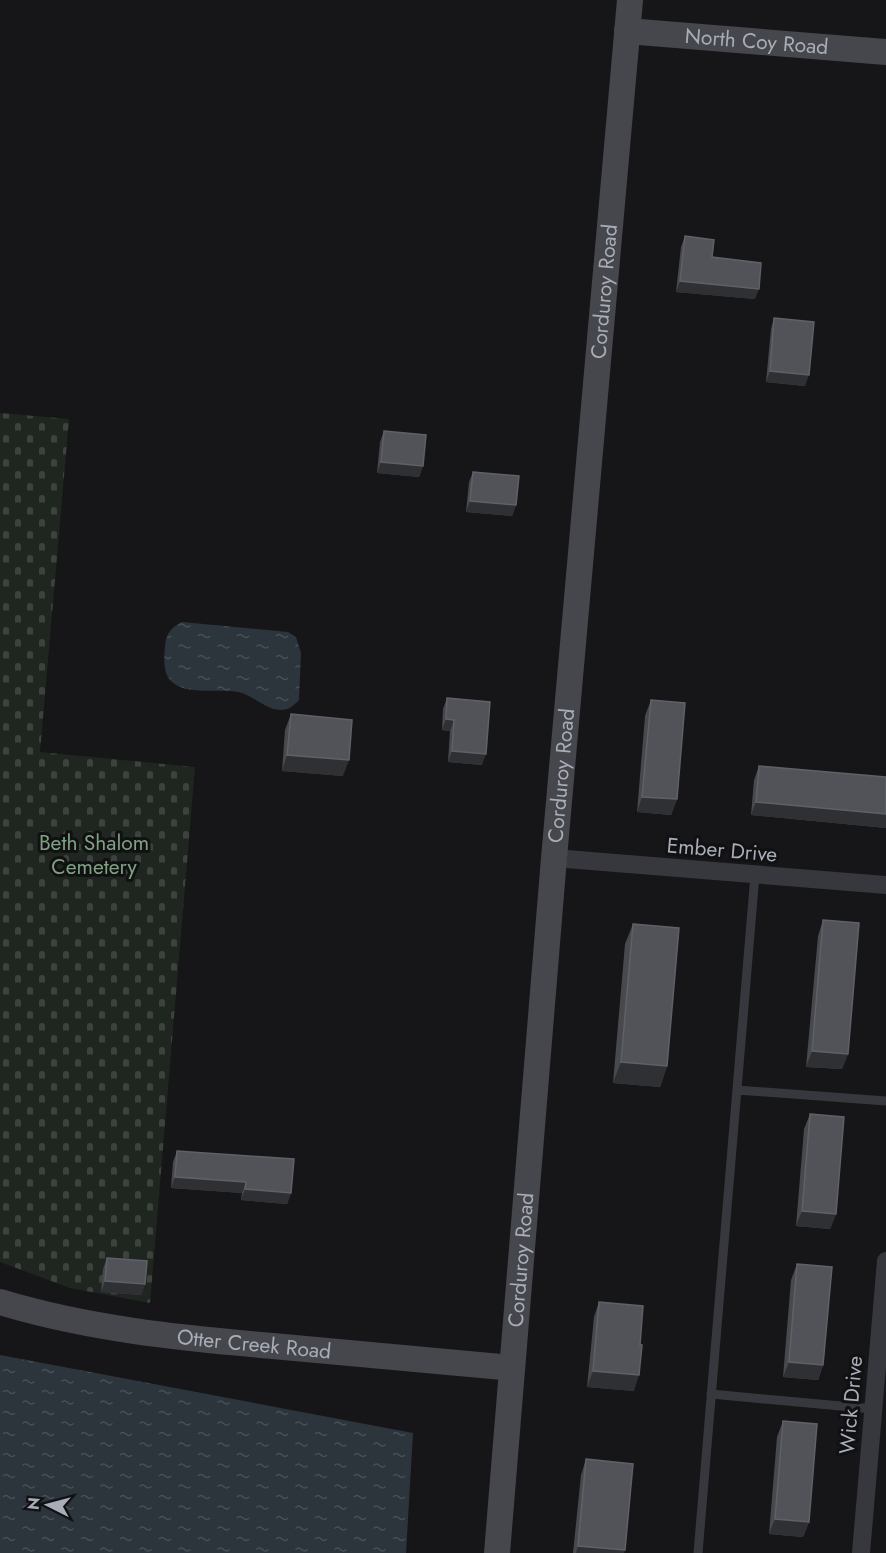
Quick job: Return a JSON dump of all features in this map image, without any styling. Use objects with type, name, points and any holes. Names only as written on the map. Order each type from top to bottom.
[{"type":"street","name":"Corduroy Road","points":[[497,1553],[554,858],[630,0]]},
{"type":"street","name":"North Coy Road","points":[[627,31],[886,52]]},
{"type":"street","name":"Ember Drive","points":[[554,858],[886,885]]},
{"type":"street","name":"Wick Drive","points":[[861,1553],[886,1261]]},
{"type":"street","name":"Otter Creek Road","points":[[0,1302],[42,1315],[102,1328],[512,1368]]},
{"type":"lane","points":[[698,1553],[755,875]]},
{"type":"lane","points":[[737,1090],[886,1101]]},
{"type":"lane","points":[[711,1394],[873,1409]]},
{"type":"green space","name":"Beth Shalom Cemetery","points":[[0,413],[69,419],[40,752],[195,767],[150,1303],[70,1288],[0,1262]]},
{"type":"water","points":[[182,622],[288,632],[296,637],[301,653],[299,700],[291,707],[280,710],[238,692],[193,690],[177,686],[168,678],[165,651],[170,631]]},
{"type":"water","points":[[0,1355],[413,1433],[406,1553],[0,1553]]},
{"type":"building","points":[[685,236],[714,240],[712,257],[761,263],[759,289],[680,281]]},
{"type":"building","points":[[774,318],[814,322],[809,375],[770,371]]},
{"type":"building","points":[[384,431],[426,435],[423,466],[381,462]]},
{"type":"building","points":[[473,472],[519,476],[516,505],[470,501]]},
{"type":"building","points":[[447,698],[490,702],[486,754],[452,751],[454,720],[446,719]]},
{"type":"building","points":[[651,700],[685,703],[677,799],[642,797]]},
{"type":"building","points":[[291,714],[352,720],[349,760],[287,755]]},
{"type":"building","points":[[759,766],[886,777],[886,814],[756,802]]},
{"type":"building","points":[[823,920],[859,923],[848,1054],[812,1051]]},
{"type":"building","points":[[633,924],[679,928],[667,1066],[621,1062]]},
{"type":"building","points":[[810,1114],[844,1117],[836,1214],[802,1211]]},
{"type":"building","points":[[177,1151],[294,1159],[291,1193],[245,1189],[246,1182],[175,1177]]},
{"type":"building","points":[[107,1258],[147,1261],[145,1284],[105,1281]]},
{"type":"building","points":[[797,1264],[832,1267],[823,1365],[789,1362]]},
{"type":"building","points":[[599,1302],[643,1306],[639,1375],[593,1371]]},
{"type":"building","points":[[783,1421],[817,1424],[809,1522],[775,1519]]},
{"type":"building","points":[[586,1459],[633,1464],[625,1550],[578,1546]]}]
